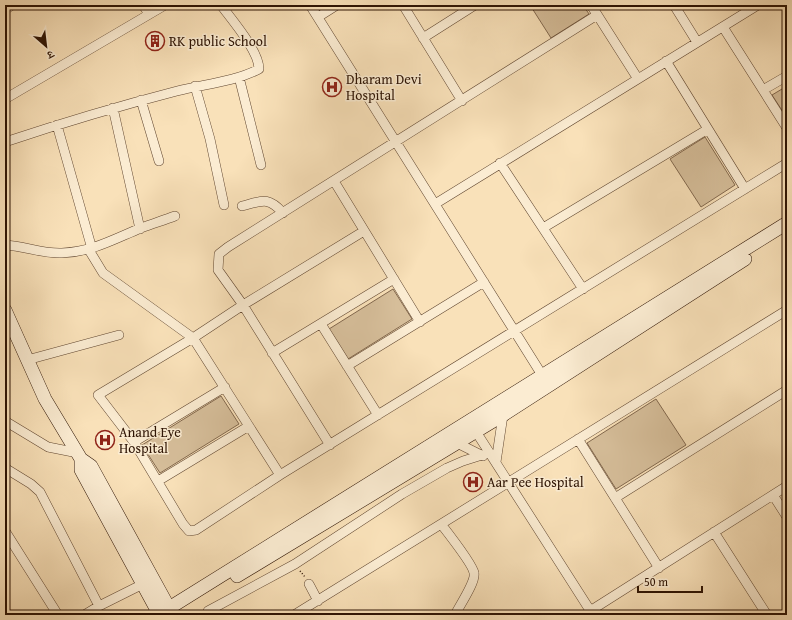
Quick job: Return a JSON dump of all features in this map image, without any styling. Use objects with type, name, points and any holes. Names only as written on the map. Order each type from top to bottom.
[{"type":"main road","points":[[164,614],[457,443],[473,426],[503,415],[546,380],[787,223]]},
{"type":"main road","points":[[164,614],[787,233]]},
{"type":"main road","points":[[5,310],[45,399],[80,456],[91,466],[164,614]]},
{"type":"main road","points":[[80,456],[82,470],[143,584],[164,614]]},
{"type":"street","points":[[5,10],[12,5]]},
{"type":"street","points":[[143,5],[149,14]]},
{"type":"street","points":[[5,99],[165,5]]},
{"type":"street","points":[[5,142],[141,100],[194,86],[239,78],[259,69],[259,62],[254,52],[221,5]]},
{"type":"street","points":[[310,5],[546,380]]},
{"type":"street","points":[[318,17],[337,5]]},
{"type":"street","points":[[403,5],[462,101]]},
{"type":"street","points":[[423,38],[475,5]]},
{"type":"street","points":[[591,5],[638,79]]},
{"type":"street","points":[[674,5],[697,42]]},
{"type":"street","points":[[435,204],[758,5]]},
{"type":"street","points":[[330,445],[243,305],[218,270],[219,254],[598,16]]},
{"type":"street","points":[[723,27],[787,128]]},
{"type":"street","points":[[666,61],[745,189]]},
{"type":"street","points":[[763,90],[787,76]]},
{"type":"street","points":[[239,78],[261,166]]},
{"type":"street","points":[[194,86],[210,139],[224,205]]},
{"type":"street","points":[[141,100],[158,161]]},
{"type":"street","points":[[113,108],[140,229]]},
{"type":"street","points":[[57,125],[91,249],[99,268],[108,277],[194,338],[280,476]]},
{"type":"street","points":[[543,228],[708,129]]},
{"type":"street","points":[[500,163],[582,289]]},
{"type":"street","points":[[364,231],[243,305],[194,338],[98,395],[134,442],[183,524],[189,531],[196,530],[378,415],[787,163]]},
{"type":"street","points":[[334,181],[420,322]]},
{"type":"street","points":[[242,206],[262,201],[270,201],[283,213]]},
{"type":"street","points":[[5,245],[54,253],[91,249],[176,216]]},
{"type":"street","points":[[272,353],[394,279]]},
{"type":"street","points":[[347,366],[484,282]]},
{"type":"street","points":[[294,615],[787,310]]},
{"type":"street","points":[[321,324],[378,415]]},
{"type":"street","points":[[28,360],[119,335]]},
{"type":"street","points":[[134,442],[225,387]]},
{"type":"street","points":[[615,498],[787,390]]},
{"type":"street","points":[[496,462],[503,415]]},
{"type":"street","points":[[5,421],[48,447],[80,456]]},
{"type":"street","points":[[158,481],[249,426]]},
{"type":"street","points":[[473,426],[592,613],[714,532],[787,486]]},
{"type":"street","points":[[578,439],[659,568]]},
{"type":"street","points":[[457,443],[496,462]]},
{"type":"street","points":[[208,611],[295,564],[402,494],[447,468],[482,455]]},
{"type":"street","points":[[5,468],[31,484],[40,492],[99,606]]},
{"type":"street","points":[[773,495],[787,517]]},
{"type":"street","points":[[441,524],[470,564],[475,574],[473,581],[455,615]]},
{"type":"street","points":[[5,531],[58,615]]},
{"type":"street","points":[[714,532],[767,615]]},
{"type":"street","points":[[84,615],[143,584]]},
{"type":"street","points":[[309,584],[318,600]]},
{"type":"path","points":[[295,564],[309,584]]},
{"type":"shaded area","points":[[530,5],[583,5],[589,14],[551,38]]},
{"type":"shaded area","points":[[787,86],[787,118],[772,95]]},
{"type":"shaded area","points":[[705,137],[735,185],[701,207],[670,159]]},
{"type":"shaded area","points":[[393,289],[412,319],[348,359],[329,329]]},
{"type":"shaded area","points":[[221,396],[239,424],[160,473],[142,445]]},
{"type":"shaded area","points":[[656,399],[686,445],[616,489],[587,443]]},
{"type":"place","name":"RK public School","points":[[155,41]]},
{"type":"place","name":"Dharam Devi Hospital","points":[[332,87]]},
{"type":"place","name":"Anand Eye Hospital","points":[[105,440]]},
{"type":"place","name":"Aar Pee Hospital","points":[[473,482]]}]
